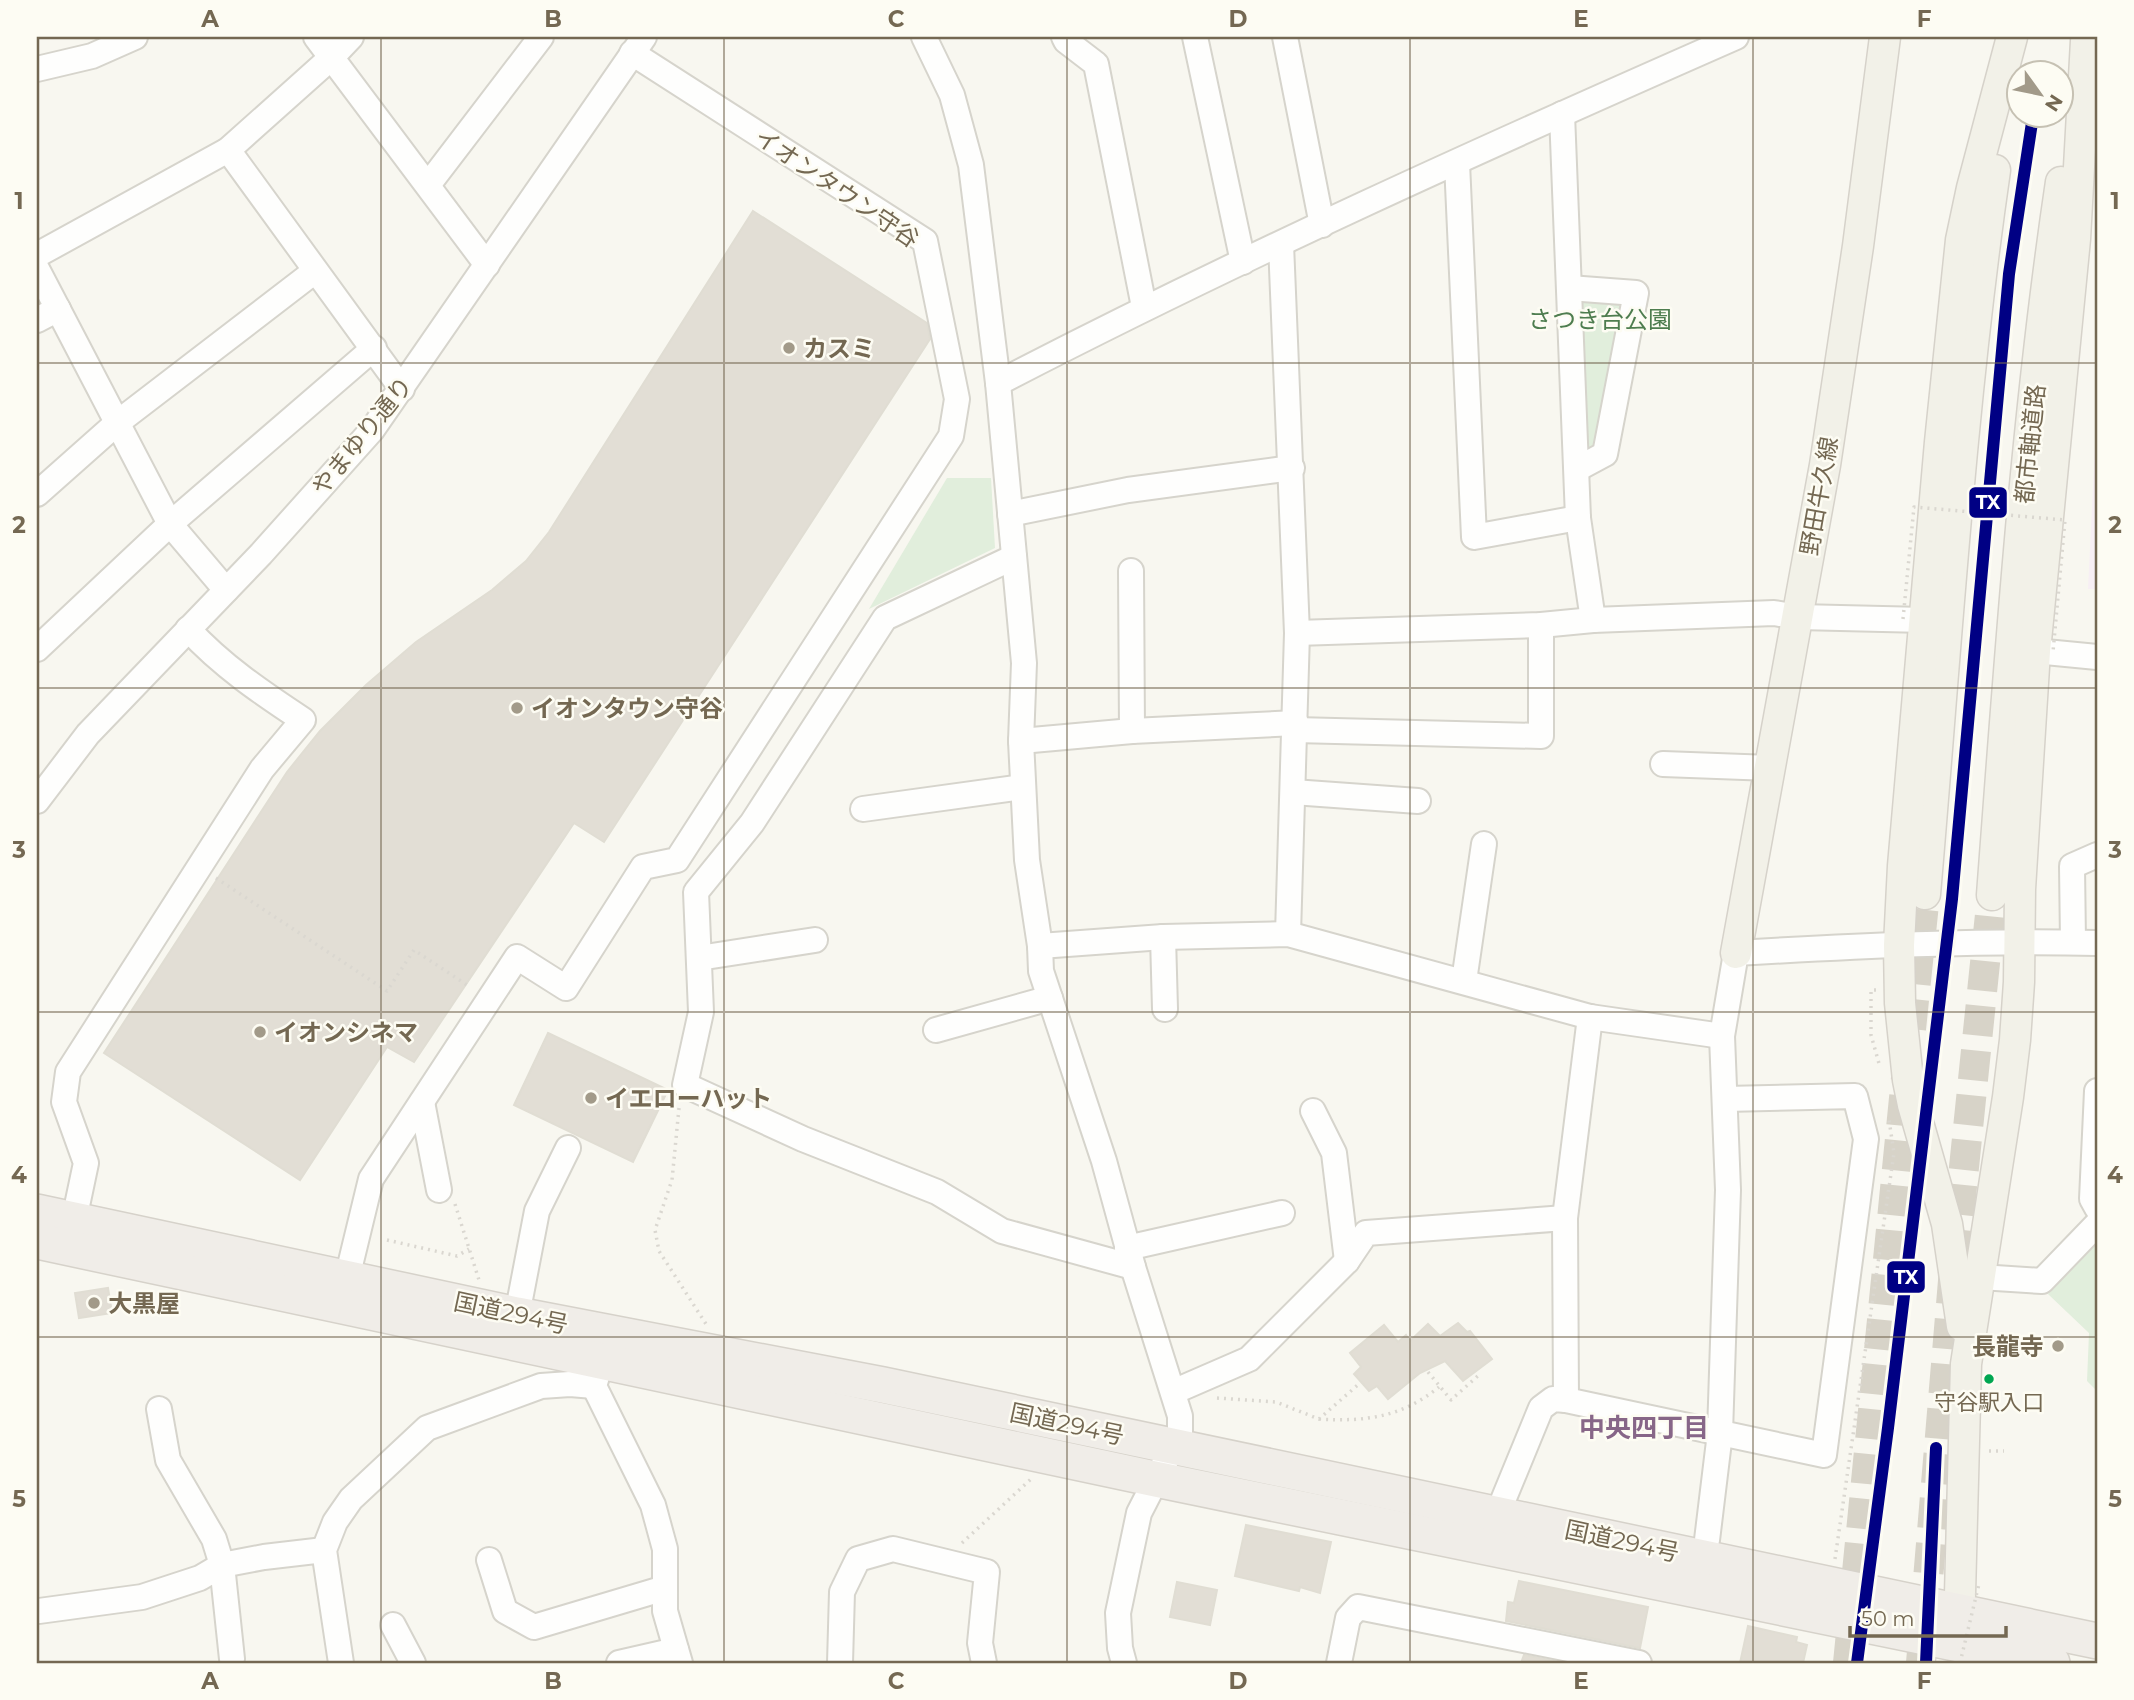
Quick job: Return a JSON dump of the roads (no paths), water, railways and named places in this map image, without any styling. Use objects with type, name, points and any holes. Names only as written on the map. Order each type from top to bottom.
[{"type":"highway","name":"国道294号","points":[[37,1212],[517,1315],[602,1360],[883,1385],[1497,1515],[2052,1663]]},
{"type":"highway","name":"国道294号","points":[[37,1241],[1155,1479],[1959,1640],[2097,1641]]},
{"type":"main road","name":"野田牛久線","points":[[1736,953],[1825,465],[1885,37]]},
{"type":"main road","points":[[1959,1640],[1966,1364],[1958,1285],[1947,1224],[1908,1080],[1900,1003],[1899,945],[1914,620],[1940,442],[1961,240],[2011,37]]},
{"type":"main road","points":[[1925,894],[1963,444],[1984,241],[2018,37]]},
{"type":"main road","points":[[1966,1364],[2015,1040],[2020,889],[2044,652],[2076,239],[2087,39]]},
{"type":"main road","name":"都市軸道路","points":[[1992,895],[2030,438],[2052,246],[2087,39]]},
{"type":"street","points":[[37,69],[92,56],[135,37]]},
{"type":"street","points":[[316,37],[487,265]]},
{"type":"street","points":[[37,255],[228,150],[351,37]]},
{"type":"street","points":[[428,185],[541,37]]},
{"type":"street","points":[[923,37],[952,94],[971,164],[998,383],[1024,663],[1021,741],[1027,860],[1040,946],[1041,971],[1104,1161],[1130,1257],[1176,1400],[1180,1433],[1139,1513],[1118,1613],[1120,1648],[1124,1663]]},
{"type":"street","points":[[1064,37],[1096,64],[1144,307]]},
{"type":"street","points":[[1195,37],[1243,262]]},
{"type":"street","points":[[1285,37],[1322,225]]},
{"type":"street","points":[[998,383],[1144,307],[1562,114],[1736,37]]},
{"type":"street","name":"やまゆり通り","points":[[40,786],[226,590],[372,430],[638,45]]},
{"type":"street","name":"イオンタウン守谷","points":[[347,1278],[371,1179],[517,957],[566,988],[643,867],[677,860],[951,436],[957,399],[925,241],[638,45]]},
{"type":"street","points":[[1562,114],[1578,518],[1593,620]]},
{"type":"street","points":[[228,150],[402,389]]},
{"type":"street","points":[[1457,163],[1474,537],[1578,518]]},
{"type":"street","points":[[1281,244],[1297,633],[1288,934]]},
{"type":"street","points":[[37,269],[47,315],[117,423],[170,524],[226,590]]},
{"type":"street","points":[[37,494],[117,423],[315,271]]},
{"type":"street","points":[[1569,288],[1636,292],[1605,454],[1577,470]]},
{"type":"street","points":[[37,649],[170,524],[373,348]]},
{"type":"street","points":[[1010,514],[1128,491],[1292,468]]},
{"type":"street","points":[[1014,557],[885,618],[752,823],[696,892],[701,1012],[684,1086],[803,1139],[937,1192],[1002,1231],[1130,1257],[1282,1213]]},
{"type":"street","points":[[1131,571],[1132,731]]},
{"type":"street","points":[[1297,633],[1541,625],[1593,620],[1774,613],[1798,617],[1914,620]]},
{"type":"street","points":[[1021,741],[1132,731],[1296,727],[1541,736],[1541,625]]},
{"type":"street","points":[[74,1220],[86,1163],[64,1102],[68,1072],[262,769],[303,720],[221,662],[188,629]]},
{"type":"street","points":[[2044,652],[2097,657]]},
{"type":"street","points":[[1663,764],[1771,768]]},
{"type":"street","points":[[863,809],[1023,787]]},
{"type":"street","points":[[1293,792],[1418,802]]},
{"type":"street","points":[[1464,981],[1484,844]]},
{"type":"street","points":[[1707,1541],[1720,1433],[1728,1190],[1722,1036],[1736,953],[1849,946],[2020,941],[2085,943],[2072,866],[2097,855]]},
{"type":"street","points":[[1040,946],[1163,937],[1288,934],[1590,1017],[1722,1036]]},
{"type":"street","points":[[1163,937],[1166,1009]]},
{"type":"street","points":[[699,958],[815,940]]},
{"type":"street","points":[[936,1030],[1050,998]]},
{"type":"street","points":[[1566,1400],[1565,1218],[1590,1017]]},
{"type":"street","points":[[2097,1091],[2092,1199],[2097,1208]]},
{"type":"street","points":[[1497,1515],[1541,1408],[1553,1399],[1824,1455],[1866,1139],[1855,1096],[1725,1099]]},
{"type":"street","points":[[422,1101],[439,1190]]},
{"type":"street","points":[[1313,1111],[1334,1153],[1348,1261]]},
{"type":"street","points":[[517,1315],[537,1211],[568,1148]]},
{"type":"street","points":[[1176,1400],[1249,1359],[1348,1261],[1366,1233],[1565,1218]]},
{"type":"street","points":[[1980,1277],[2042,1281],[2097,1224]]},
{"type":"street","points":[[341,1663],[324,1550],[335,1522],[351,1499],[427,1429],[541,1386],[570,1384],[602,1360],[653,1505],[665,1549],[665,1611],[678,1657],[619,1663]]},
{"type":"street","points":[[159,1409],[168,1460],[214,1539],[222,1565],[232,1659]]},
{"type":"street","points":[[840,1663],[842,1592],[858,1559],[893,1549],[987,1572],[980,1643],[984,1663]]},
{"type":"street","points":[[39,1611],[142,1597],[200,1578],[222,1565],[324,1550]]},
{"type":"street","points":[[489,1560],[505,1611],[534,1627],[665,1588]]},
{"type":"street","points":[[1339,1663],[1348,1618],[1357,1607],[1639,1663]]},
{"type":"street","points":[[393,1625],[413,1663]]},
{"type":"tunnel","points":[[1911,1029],[1925,894]]},
{"type":"tunnel","points":[[1921,1663],[1956,1245],[1992,895]]},
{"type":"tunnel","points":[[1848,1663],[1906,1078]]},
{"type":"place","name":"カスミ","points":[[789,348]]},
{"type":"place","name":"イオンタウン守谷","points":[[517,708]]},
{"type":"place","name":"イオンシネマ","points":[[260,1032]]},
{"type":"place","name":"イエローハット","points":[[591,1098]]},
{"type":"place","name":"大黒屋","points":[[94,1303]]},
{"type":"place","name":"長龍寺","points":[[2058,1346]]},
{"type":"place","name":"守谷駅入口","points":[[1989,1379]]},
{"type":"district","name":"中央四丁目","points":[[1644,1428]]},
{"type":"park label","name":"さつき台公園","points":[[1600,319]]}]
